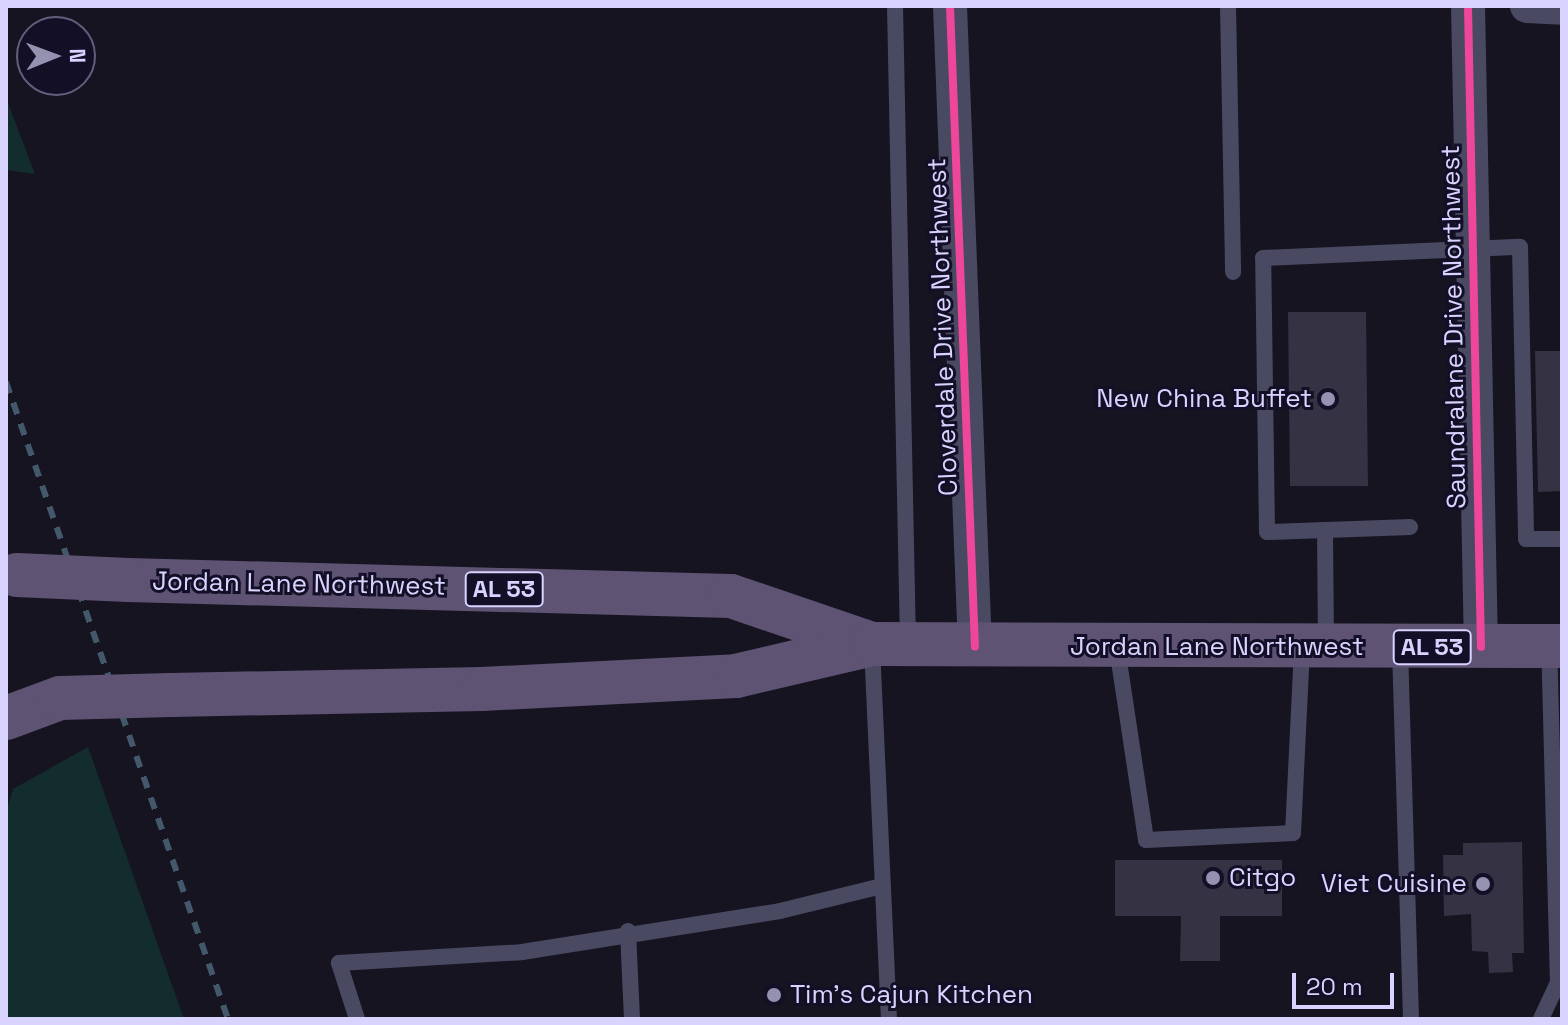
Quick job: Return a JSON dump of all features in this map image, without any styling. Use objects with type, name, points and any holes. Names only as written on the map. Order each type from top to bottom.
[{"type":"main road","name":"Jordan Lane Northwest","points":[[12,575],[731,596],[890,645]]},
{"type":"main road","name":"Jordan Lane Northwest","points":[[6,699],[482,689],[736,676],[890,645],[1117,648],[1555,646]]},
{"type":"main road","name":"AL 53","points":[[6,718],[60,698]]},
{"type":"street","name":"Cloverdale Drive Northwest","points":[[950,6],[975,647]]},
{"type":"street","name":"Saundralane Drive Northwest","points":[[1468,6],[1481,647]]},
{"type":"street","points":[[1527,6],[1562,8]]},
{"type":"lane","points":[[889,1019],[882,886],[890,645],[895,6]]},
{"type":"lane","points":[[1228,6],[1233,272]]},
{"type":"lane","points":[[1410,527],[1267,532],[1263,258],[1520,247],[1526,539],[1562,539]]},
{"type":"lane","points":[[1117,648],[1146,840],[1293,833],[1325,530]]},
{"type":"lane","points":[[1541,1019],[1558,983],[1555,646]]},
{"type":"lane","points":[[1400,647],[1411,1019]]},
{"type":"lane","points":[[357,1019],[339,963],[522,952],[628,931],[780,911],[882,886]]},
{"type":"lane","points":[[628,931],[632,1019]]},
{"type":"green space","points":[[6,98],[35,174],[6,170]]},
{"type":"green space","points":[[88,747],[184,1019],[6,1019],[6,813],[13,789]]},
{"type":"building","name":"New China Buffet","points":[[1288,312],[1366,312],[1368,486],[1290,486]]},
{"type":"building","points":[[1535,351],[1562,351],[1562,491],[1538,492]]},
{"type":"building","name":"Viet Cuisine","points":[[1522,842],[1524,953],[1512,953],[1513,972],[1489,973],[1488,952],[1472,951],[1471,914],[1444,916],[1443,855],[1463,855],[1463,843]]},
{"type":"building","points":[[1115,860],[1282,860],[1282,916],[1220,916],[1220,961],[1180,961],[1181,916],[1115,916]]},
{"type":"railway","points":[[6,382],[228,1019]]},
{"type":"cycle path","points":[[950,6],[975,647]]},
{"type":"cycle path","points":[[1468,6],[1481,647]]},
{"type":"place","name":"New China Buffet","points":[[1328,399]]},
{"type":"place","name":"Citgo","points":[[1213,878]]},
{"type":"place","name":"Viet Cuisine","points":[[1483,884]]},
{"type":"place","name":"Tim's Cajun Kitchen","points":[[774,995]]}]
